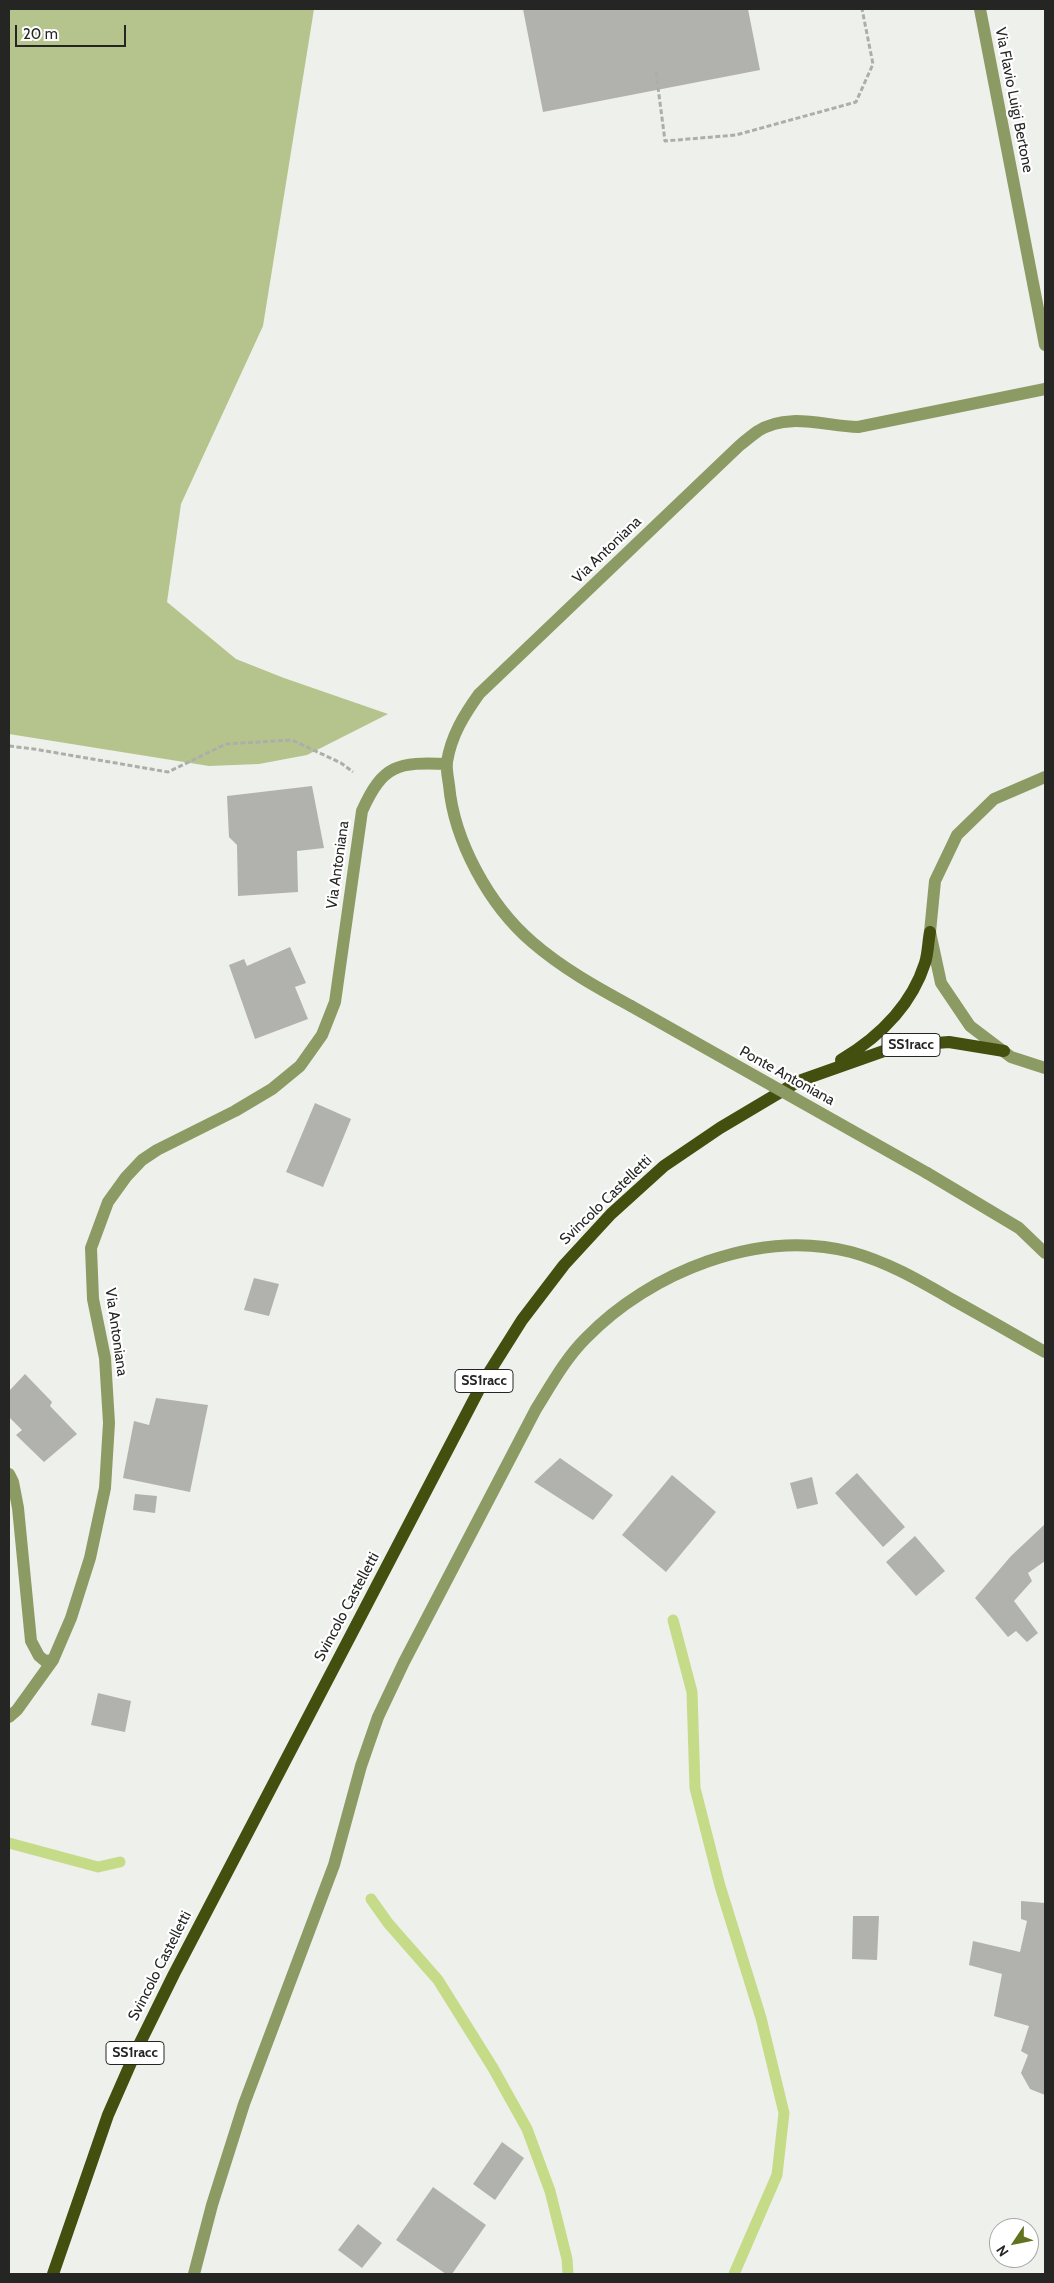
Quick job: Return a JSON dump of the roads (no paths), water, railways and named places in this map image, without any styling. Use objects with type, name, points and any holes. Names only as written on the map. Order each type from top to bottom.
[{"type":"main road","name":"SS1racc","points":[[822,1072],[864,1046],[899,1013],[915,986],[926,962],[930,932]]},
{"type":"main road","name":"SS1racc","points":[[822,1072],[898,1046],[949,1042],[1004,1051]]},
{"type":"main road","name":"Svincolo Castelletti","points":[[53,2274],[86,2174],[108,2115],[137,2049],[483,1382],[522,1320],[564,1265],[611,1214],[664,1166],[728,1123],[800,1080],[822,1072]]},
{"type":"street","name":"Via Flavio Luigi Bertone","points":[[980,9],[1045,345]]},
{"type":"street","name":"Via Antoniana","points":[[9,1717],[31,1692],[52,1660],[71,1618],[84,1575],[105,1488],[109,1414],[105,1358],[93,1300],[91,1248],[108,1202],[126,1177],[142,1160],[157,1150],[234,1111],[272,1089],[300,1066],[322,1035],[335,1002],[362,811],[373,787],[392,770],[412,762],[447,764],[453,738],[465,713],[479,694],[739,446],[758,431],[782,421],[806,421],[836,426],[858,427],[1045,389]]},
{"type":"street","name":"Ponte Antoniana","points":[[447,764],[450,805],[470,862],[495,900],[539,947],[570,971],[927,1173],[1019,1228],[1045,1253]]},
{"type":"street","points":[[1045,777],[994,799],[957,834],[935,881],[930,932],[941,983],[970,1026],[1011,1057],[1045,1068]]},
{"type":"street","points":[[194,2274],[212,2205],[244,2104],[334,1865],[360,1766],[378,1717],[404,1662],[536,1409],[560,1371],[585,1338],[627,1302],[714,1258],[764,1247],[818,1245],[852,1252],[900,1270],[1045,1352]]},
{"type":"street","points":[[9,1474],[14,1482],[18,1508],[30,1641],[45,1661],[52,1660]]},
{"type":"waterway","points":[[673,1620],[692,1692],[695,1788],[720,1886],[761,2018],[784,2113],[777,2175],[734,2274]]},
{"type":"waterway","points":[[9,1843],[98,1867],[120,1862]]},
{"type":"waterway","points":[[371,1899],[388,1923],[438,1980],[493,2068],[527,2129],[550,2191],[567,2259],[568,2274]]}]
